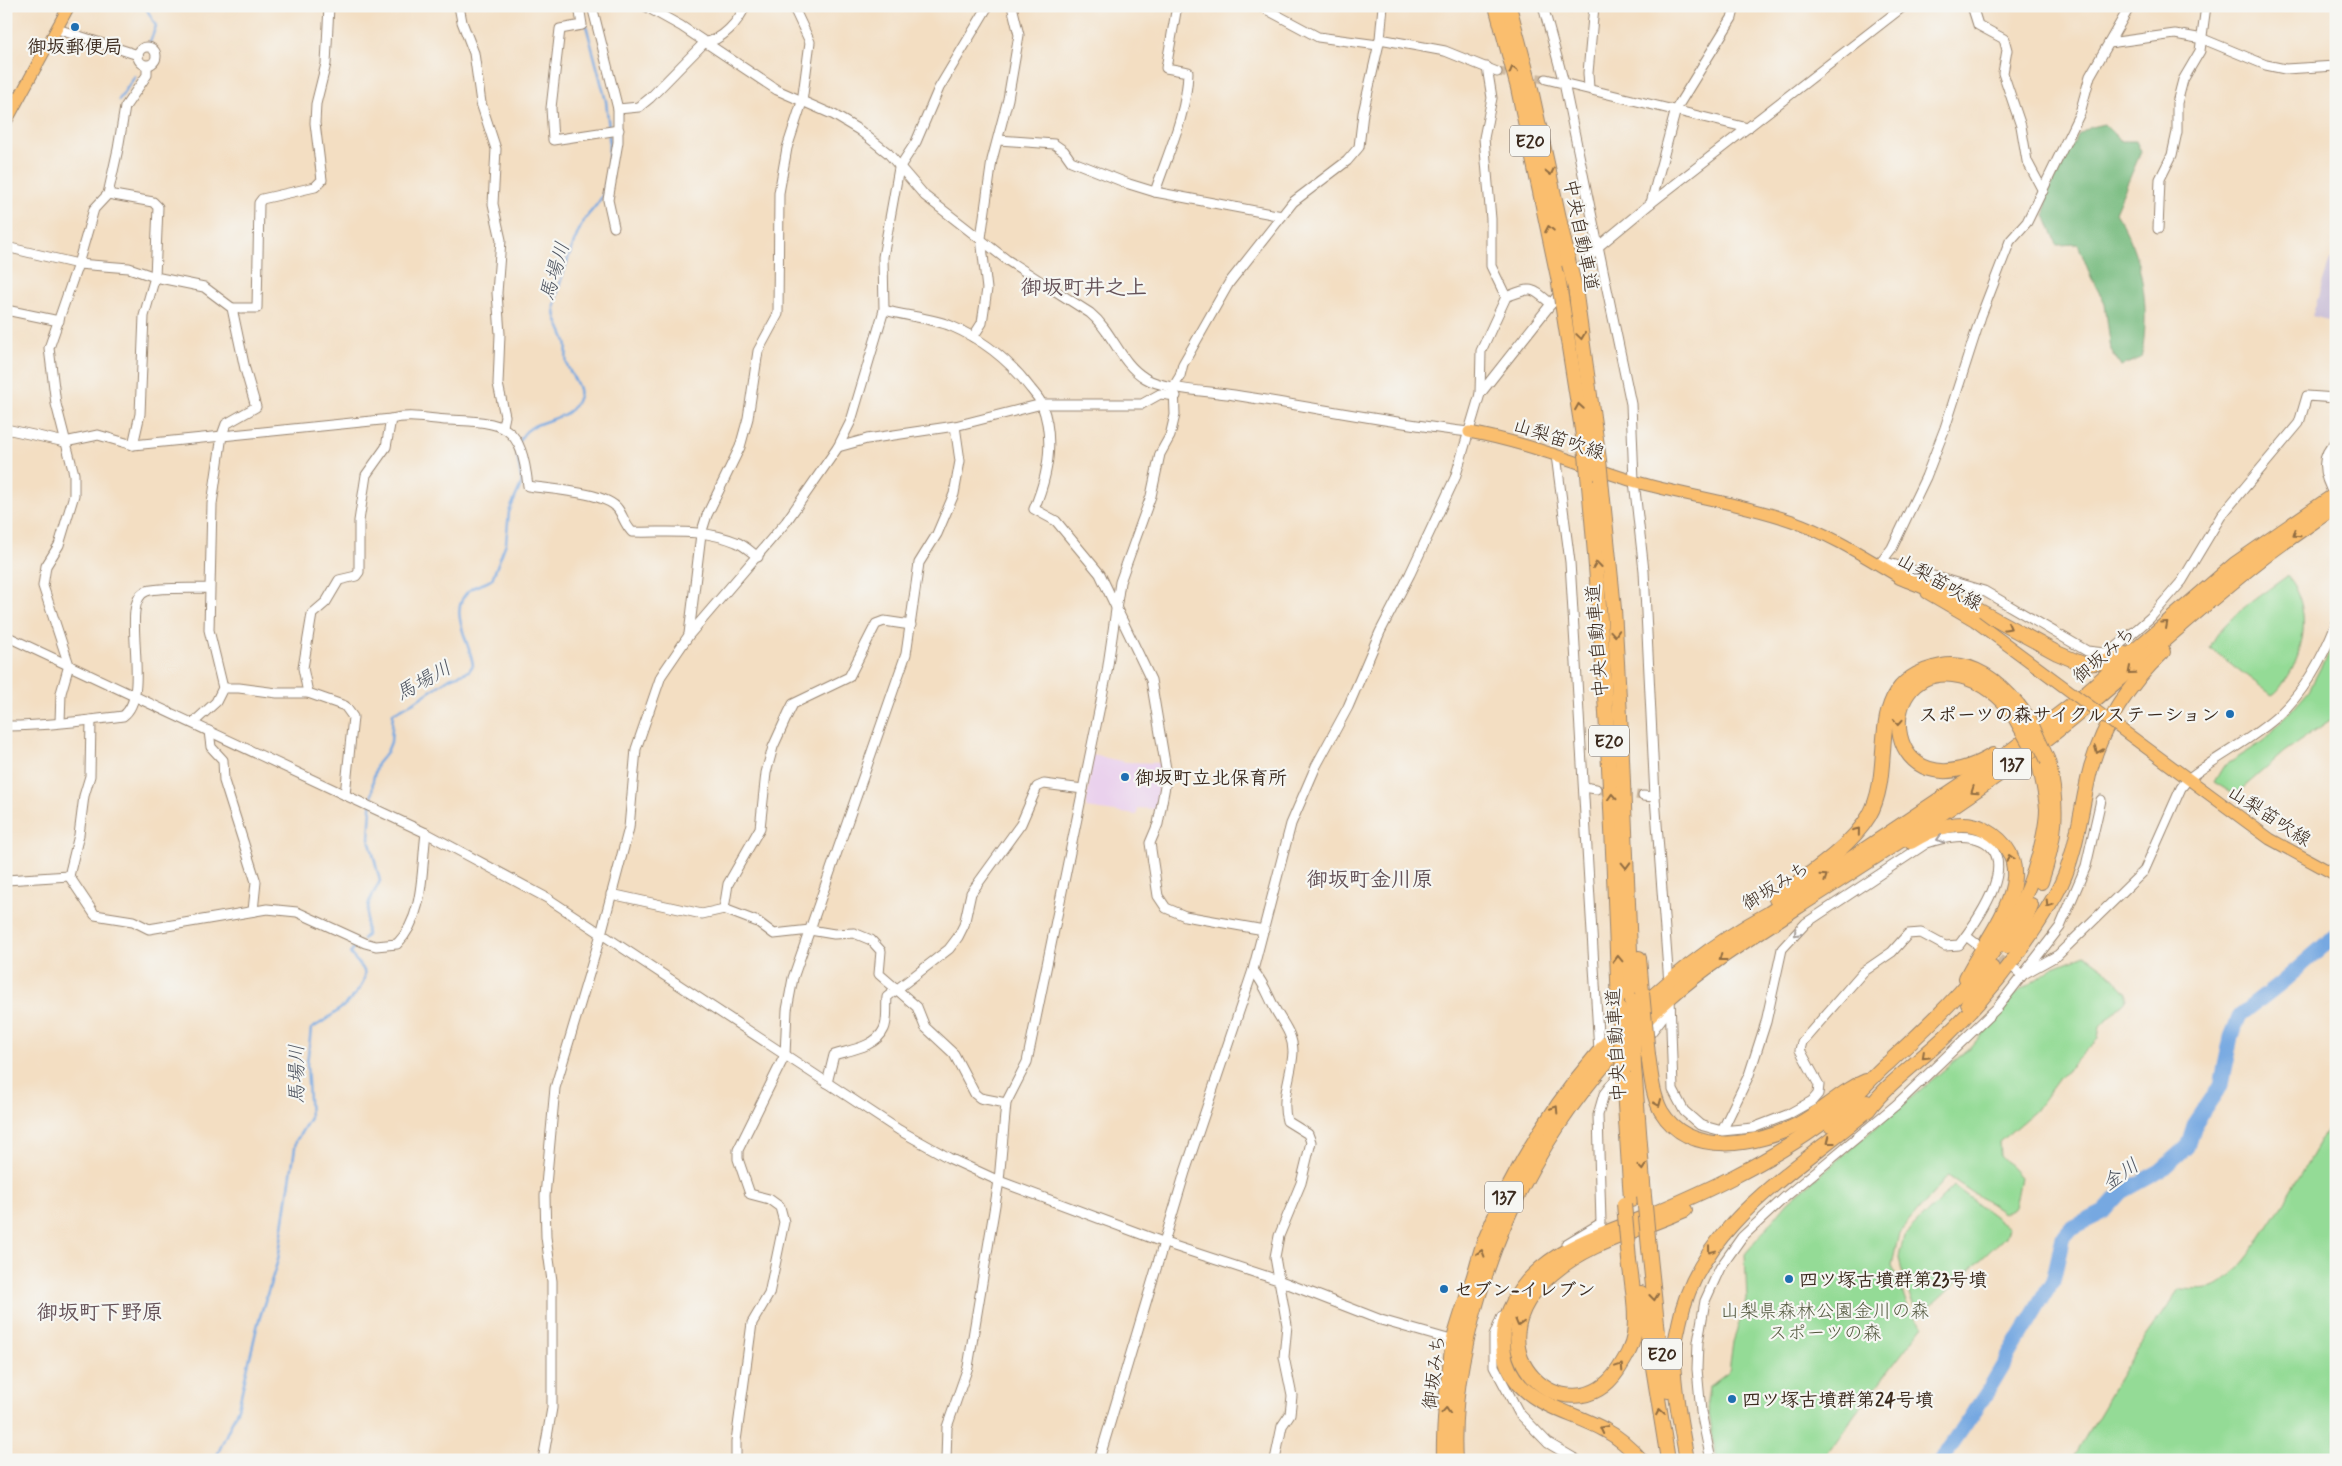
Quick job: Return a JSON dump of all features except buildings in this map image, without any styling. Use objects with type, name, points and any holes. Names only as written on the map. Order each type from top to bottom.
[{"type":"highway","name":"中央自動車道","points":[[1496,6],[1518,88],[1558,276],[1557,303],[1586,455],[1595,477],[1618,676],[1627,897],[1637,996],[1628,1069],[1626,1136],[1633,1200],[1649,1248],[1658,1333],[1680,1460]]},
{"type":"highway","name":"中央自動車道","points":[[1509,6],[1530,85],[1574,288],[1599,460],[1595,477],[1608,712],[1619,1008],[1628,1069],[1633,1200],[1632,1257],[1668,1460]]},
{"type":"highway","name":"御坂みち","points":[[1455,1460],[1459,1343],[1494,1248],[1534,1164],[1574,1101],[1614,1052],[1670,1002],[1741,944],[2020,759],[2114,685],[2224,589],[2335,498]]},
{"type":"highway","name":"御坂みち","points":[[1444,1460],[1447,1397],[1483,1244],[1514,1176],[1561,1100],[1599,1051],[1668,983],[1739,930],[1768,914],[1969,780],[2058,714],[2235,564],[2335,498]]},
{"type":"highway","points":[[1900,577],[1965,603],[2057,653],[2083,664],[2106,662],[2119,658],[2147,640]]},
{"type":"highway","points":[[1686,1460],[1677,1407],[1673,1357],[1682,1307],[1703,1260],[1760,1197],[1868,1110],[1879,1096],[1951,1031],[1986,994],[2024,944],[2057,892],[2074,850],[2092,766],[2116,708],[2160,655],[2224,589]]},
{"type":"highway","points":[[1739,930],[1855,836],[1870,815],[1882,769],[1887,711],[1899,690],[1913,675],[1930,668],[1950,664],[1969,667],[1989,676],[2004,688],[2026,733],[2043,762],[2055,795],[2056,815],[2052,851],[2024,923],[1951,1031]]},
{"type":"highway","points":[[2015,708],[1966,676],[1947,674],[1929,677],[1910,690],[1900,709],[1898,732],[1906,752],[1922,767],[1947,771],[1972,765],[1991,756],[2031,728],[2058,714]]},
{"type":"highway","points":[[1641,1460],[1621,1439],[1603,1428],[1542,1403],[1520,1385],[1506,1360],[1504,1347],[1503,1332],[1513,1301],[1531,1278],[1558,1256],[1572,1248],[1699,1194],[1778,1152],[1837,1110],[1957,997],[1985,965],[2021,909],[2034,873],[2044,835],[2046,809],[2043,762]]},
{"type":"highway","points":[[1741,944],[1804,910],[1948,825],[1980,827],[1998,837],[2010,854],[2014,875],[2012,894],[1999,923],[1970,969],[1957,997]]},
{"type":"highway","points":[[1637,996],[1655,1097],[1668,1120],[1691,1137],[1718,1143],[1748,1141],[1780,1132],[1814,1114],[1848,1088],[1870,1079]]},
{"type":"highway","points":[[1632,1257],[1634,1336],[1627,1357],[1612,1379],[1598,1389],[1580,1394],[1563,1394],[1548,1390],[1533,1380],[1522,1365],[1516,1329],[1523,1308],[1552,1273],[1591,1249],[1656,1224],[1740,1183],[1772,1165],[1863,1103],[1879,1096]]},
{"type":"main road","points":[[6,122],[69,6]]},
{"type":"main road","name":"山梨笛吹線","points":[[1469,432],[1503,438],[1634,481],[1792,521],[1879,562],[1900,577],[1975,621],[2270,839],[2336,875]]},
{"type":"street","points":[[6,247],[78,264],[129,268],[155,277],[204,287],[232,308],[257,308],[259,203],[262,199],[315,187],[322,180],[315,123],[316,104],[326,64],[329,6]]},
{"type":"street","points":[[460,6],[462,22],[474,53],[481,103],[496,149],[494,204],[501,240],[497,293],[500,334],[498,384],[505,416],[503,426]]},
{"type":"street","points":[[579,6],[582,25],[560,29],[551,108],[553,140],[614,131]]},
{"type":"street","points":[[592,6],[618,109],[614,131],[608,200],[614,227]]},
{"type":"street","points":[[645,6],[705,42],[777,90],[834,115],[858,130],[888,153],[925,196],[1007,260],[1090,312],[1102,323],[1122,357],[1136,372],[1147,380],[1175,391],[1469,432]]},
{"type":"street","points":[[618,109],[639,107],[705,42],[713,42],[740,18],[745,6]]},
{"type":"street","points":[[689,635],[701,534],[707,515],[740,447],[748,418],[758,351],[778,314],[779,193],[787,148],[802,102],[810,42],[793,6]]},
{"type":"street","points":[[543,1460],[552,1408],[552,1281],[546,1237],[545,1196],[554,1088],[601,934],[629,828],[636,749],[661,676],[689,635],[758,557],[786,522],[838,447],[850,421],[884,310],[883,257],[899,168],[916,142],[939,88],[988,6]]},
{"type":"street","points":[[973,337],[982,323],[987,289],[981,238],[992,160],[1008,99],[1019,35],[1012,6]]},
{"type":"street","points":[[1155,192],[1179,126],[1188,87],[1188,72],[1166,68],[1177,6]]},
{"type":"street","points":[[1260,6],[1318,37],[1444,50],[1497,72]]},
{"type":"street","points":[[946,1460],[947,1427],[968,1368],[999,1181],[1006,1103],[1027,1062],[1083,789],[1117,609],[1120,582],[1151,496],[1160,454],[1170,436],[1175,415],[1175,391],[1183,364],[1229,283],[1293,202],[1348,161],[1359,147],[1363,112],[1379,42],[1383,6]]},
{"type":"street","points":[[1543,6],[1564,83],[1631,404],[1634,481],[1644,571],[1655,796],[1670,1002],[1673,1090],[1684,1111],[1700,1125],[1722,1131],[1752,1128],[1787,1115],[1812,1100],[1818,1094],[1819,1085],[1800,1050],[1802,1042],[1863,972],[1892,952],[1908,934],[1921,933],[1945,946],[1953,947],[1959,945],[1982,912],[1993,888],[1997,872],[1996,859],[1992,849],[1985,841],[1976,837],[1961,835],[1922,840],[1806,923],[1782,949],[1766,1022],[1748,1075],[1722,1131]]},
{"type":"street","points":[[1589,88],[1588,73],[1594,6]]},
{"type":"street","points":[[1651,204],[1676,109],[1732,18],[1735,6]]},
{"type":"street","points":[[1480,394],[1557,303],[1599,246],[1904,6]]},
{"type":"street","points":[[1972,6],[1978,25],[2004,39],[2007,50],[2003,73],[2021,126],[2026,161],[2043,190]]},
{"type":"street","points":[[2130,6],[2090,76],[2080,113],[2028,222],[2010,242],[1981,316],[1945,428],[1926,477],[1892,548],[1879,562],[1984,591],[2087,651],[2105,653],[2112,651],[2150,618],[2182,581],[2221,516],[2299,423],[2307,396],[2336,398]]},
{"type":"street","points":[[2158,229],[2160,180],[2172,155],[2177,132],[2177,103],[2183,80],[2200,51],[2206,6]]},
{"type":"street","points":[[56,30],[138,55]]},
{"type":"street","points":[[2109,42],[2175,34],[2203,39],[2266,65],[2285,69],[2336,66]]},
{"type":"street","points":[[144,47],[153,49],[156,58],[153,64],[147,66],[140,62],[138,55],[144,47]]},
{"type":"street","points":[[60,722],[62,693],[68,665],[43,586],[46,566],[59,545],[74,495],[74,474],[56,404],[49,348],[78,264],[94,209],[108,194],[125,107],[147,75],[147,66]]},
{"type":"street","points":[[1487,67],[1492,98],[1484,138],[1491,219],[1491,266],[1506,298]]},
{"type":"street","points":[[1546,79],[1748,128]]},
{"type":"street","points":[[998,140],[1054,144],[1064,151],[1071,161],[1129,184],[1155,192],[1282,216]]},
{"type":"street","points":[[108,194],[153,202],[158,208],[155,277],[144,316],[140,414],[133,445]]},
{"type":"street","points":[[1098,1460],[1185,1172],[1253,970],[1291,824],[1316,766],[1348,707],[1380,632],[1455,478],[1480,394],[1481,351],[1506,298],[1528,288],[1557,303]]},
{"type":"street","points":[[192,723],[216,702],[223,688],[209,630],[212,504],[222,435],[226,424],[256,407],[245,369],[232,308]]},
{"type":"street","points":[[6,310],[59,321]]},
{"type":"street","points":[[884,310],[949,325],[994,349],[1021,376],[1042,404],[1049,444],[1048,467],[1034,509],[1056,521],[1100,574],[1151,680],[1167,775],[1158,824],[1150,843],[1158,896],[1166,908],[1185,916],[1264,930]]},
{"type":"street","points":[[838,447],[867,439],[955,426],[1042,404],[1142,404],[1160,394],[1175,391]]},
{"type":"street","points":[[6,429],[65,442],[98,436],[133,445],[162,444],[222,435],[391,419],[404,416],[481,420],[503,426],[522,448],[528,486],[581,494],[610,502],[618,509],[625,524],[632,532],[676,531],[701,534],[736,542],[758,557]]},
{"type":"street","points":[[308,693],[303,668],[312,614],[326,602],[339,580],[356,576],[359,572],[359,521],[366,475],[386,447],[391,419]]},
{"type":"street","points":[[736,1460],[736,1441],[752,1323],[769,1294],[784,1222],[780,1208],[775,1203],[769,1199],[750,1194],[738,1159],[738,1150],[785,1055],[787,1010],[791,986],[906,654],[919,563],[937,534],[954,494],[960,470],[955,426]]},
{"type":"street","points":[[2335,498],[2323,468],[2326,455],[2336,442]]},
{"type":"street","points":[[1556,455],[1570,562],[1599,1051]]},
{"type":"street","points":[[6,726],[41,726],[60,722],[91,720],[122,716],[130,711],[137,671],[134,612],[137,598],[147,590],[209,588]]},
{"type":"street","points":[[724,909],[728,884],[760,828],[766,773],[771,756],[793,704],[849,677],[876,624],[884,620],[911,625]]},
{"type":"street","points":[[2019,972],[2058,955],[2144,871],[2181,788],[2188,779],[2279,715],[2307,682],[2326,650],[2336,624]]},
{"type":"street","points":[[6,636],[426,833],[502,872],[601,934],[927,1147],[999,1181],[1165,1243],[1278,1280],[1381,1320],[1459,1343]]},
{"type":"street","points":[[223,688],[239,688],[276,693],[308,693],[345,706],[353,717],[345,795]]},
{"type":"street","points":[[91,720],[90,776],[84,796],[79,835],[69,876],[95,915],[133,922],[149,929],[267,909],[297,912],[376,946],[397,944],[402,939],[418,909],[426,833]]},
{"type":"street","points":[[209,731],[211,747],[223,760],[224,782],[256,882],[253,911]]},
{"type":"street","points":[[827,1083],[834,1055],[866,1046],[880,1034],[885,1028],[887,998],[948,949],[958,937],[964,925],[972,893],[1018,829],[1037,787],[1044,784],[1083,789]]},
{"type":"street","points":[[1584,787],[1596,789]]},
{"type":"street","points":[[1643,796],[1655,796]]},
{"type":"street","points":[[1711,1460],[1701,1412],[1697,1369],[1698,1342],[1705,1301],[1720,1268],[1742,1237],[1784,1198],[1896,1105],[1997,1008],[2019,972],[2060,927],[2086,866],[2101,800]]},
{"type":"street","points":[[6,880],[69,876]]},
{"type":"street","points":[[611,894],[702,914],[724,909],[758,922],[774,934],[810,930],[834,934],[854,933],[871,940],[881,951],[879,974],[917,1007],[925,1027],[954,1054],[975,1094],[980,1098],[1006,1103]]},
{"type":"street","points":[[1966,936],[1979,946]]},
{"type":"street","points":[[1253,970],[1267,987],[1274,1007],[1292,1036],[1293,1053],[1283,1108],[1287,1121],[1308,1134],[1311,1142],[1301,1183],[1278,1236],[1275,1257],[1287,1326],[1284,1357],[1292,1396],[1290,1414],[1282,1426],[1275,1460]]},
{"type":"street","points":[[1578,1460],[1548,1443],[1519,1413],[1494,1366],[1494,1336],[1508,1300],[1529,1272],[1557,1249],[1601,1223],[1598,1115],[1604,1094],[1670,1002]]},
{"type":"shaded area","points":[[2336,259],[2336,322],[2312,316],[2330,260]]},
{"type":"shaded area","name":"御坂町立北保育所","points":[[1092,755],[1126,762],[1160,763],[1156,809],[1138,808],[1137,815],[1086,808]]},
{"type":"green space","points":[[2104,124],[2121,141],[2136,141],[2141,152],[2115,212],[2125,228],[2138,264],[2145,301],[2144,339],[2141,358],[2121,366],[2111,350],[2105,304],[2091,277],[2078,244],[2057,245],[2045,215],[2047,195],[2078,135],[2091,127]]},
{"type":"green space","points":[[2287,576],[2300,600],[2303,628],[2298,656],[2292,669],[2279,689],[2272,695],[2210,648],[2223,627],[2232,618]]},
{"type":"green space","points":[[2336,638],[2336,716],[2284,752],[2235,795],[2214,782],[2223,767],[2264,741],[2309,690]]},
{"type":"green space","name":"山梨県森林公園金川の森 スポーツの森","points":[[2085,955],[2107,971],[2127,993],[2127,999],[2100,1027],[2098,1039],[2060,1077],[2035,1111],[1999,1142],[2000,1155],[2020,1177],[2014,1208],[2003,1213],[1948,1176],[1899,1233],[1892,1265],[1910,1312],[1924,1325],[1856,1413],[1823,1460],[1717,1460],[1707,1402],[1709,1387],[1729,1372],[1733,1342],[1747,1300],[1745,1254],[1788,1202],[1972,1046],[2014,995],[2054,967]]},
{"type":"green space","points":[[2336,1114],[2336,1460],[2072,1460],[2136,1351],[2179,1289],[2209,1289],[2227,1279],[2243,1261],[2279,1210]]},
{"type":"green space","points":[[1954,1186],[2008,1227],[2005,1237],[1924,1312],[1914,1306],[1904,1282],[1899,1257],[1904,1236]]},
{"type":"waterway","points":[[145,6],[156,26],[150,42]]},
{"type":"waterway","name":"馬場川","points":[[586,25],[606,101],[609,129]]},
{"type":"waterway","points":[[119,100],[135,76]]},
{"type":"waterway","name":"馬場川","points":[[519,442],[524,433],[532,427],[567,412],[574,406],[579,396],[579,388],[568,368],[566,342],[557,320],[555,306],[563,275],[577,236],[585,219],[603,195],[608,170],[609,134]]},
{"type":"waterway","name":"馬場川","points":[[363,939],[367,935],[366,924],[369,902],[380,881],[369,838],[373,780],[377,764],[387,752],[391,742],[393,713],[414,702],[450,678],[469,671],[473,665],[461,625],[460,606],[463,597],[471,589],[492,579],[506,543],[509,512],[522,482],[516,449]]},
{"type":"waterway","name":"金川","points":[[1941,1460],[1986,1394],[2053,1281],[2063,1237],[2070,1229],[2104,1212],[2122,1192],[2160,1171],[2187,1147],[2194,1125],[2221,1085],[2231,1037],[2240,1015],[2280,984],[2336,935]]},
{"type":"waterway","name":"馬場川","points":[[215,1460],[238,1408],[258,1323],[278,1260],[296,1141],[310,1118],[307,1064],[311,1029],[345,1005],[360,988],[364,979],[364,971],[350,953],[358,942]]},
{"type":"tunnel","points":[[1497,72],[1546,79]]},
{"type":"tunnel","points":[[1596,789],[1643,796]]},
{"type":"tunnel","points":[[1988,951],[2012,968]]},
{"type":"place","name":"御坂郵便局","points":[[75,27]]},
{"type":"place","name":"スポーツの森サイクルステーション","points":[[2230,714]]},
{"type":"place","name":"御坂町立北保育所","points":[[1125,777]]},
{"type":"place","name":"四ツ塚古墳群第23号墳","points":[[1789,1279]]},
{"type":"place","name":"セブン-イレブン","points":[[1444,1289]]},
{"type":"place","name":"四ツ塚古墳群第24号墳","points":[[1732,1399]]},
{"type":"district","name":"御坂町井之上","points":[[1084,287]]},
{"type":"district","name":"御坂町金川原","points":[[1370,879]]},
{"type":"district","name":"御坂町下野原","points":[[100,1312]]}]
